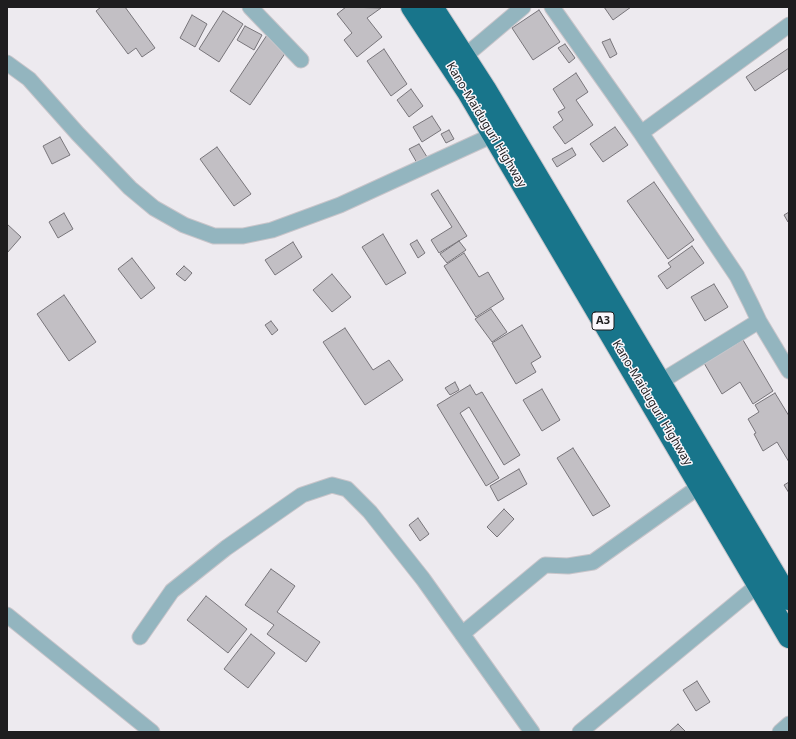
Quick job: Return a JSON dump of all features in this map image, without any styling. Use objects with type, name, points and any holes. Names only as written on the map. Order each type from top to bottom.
[{"type":"highway","name":"Kano-Maiduguri Highway","points":[[412,7],[458,61],[660,382],[789,599]]},
{"type":"highway","name":"Kano-Maiduguri Highway","points":[[432,7],[493,135],[789,637]]},
{"type":"street","points":[[250,7],[301,60]]},
{"type":"street","points":[[458,61],[523,7]]},
{"type":"street","points":[[552,7],[641,133],[736,276],[752,304],[759,321],[789,371]]},
{"type":"street","points":[[641,133],[789,25]]},
{"type":"street","points":[[7,63],[30,79],[78,134],[130,188],[154,208],[184,225],[214,236],[243,236],[272,230],[340,205],[493,135]]},
{"type":"street","points":[[660,382],[759,321]]},
{"type":"street","points":[[140,637],[172,591],[226,548],[302,495],[332,485],[347,489],[370,512],[423,579],[532,732]]},
{"type":"street","points":[[462,634],[545,565],[568,566],[593,562],[700,486]]},
{"type":"street","points":[[580,732],[758,585]]},
{"type":"street","points":[[7,615],[152,732]]},
{"type":"street","points":[[780,732],[789,724]]},
{"type":"building","points":[[101,7],[125,7],[155,48],[142,57],[136,48],[128,54],[96,11]]},
{"type":"building","points":[[346,7],[381,8],[367,18],[382,37],[357,57],[344,40],[352,33],[337,14]]},
{"type":"building","points":[[604,7],[631,7],[613,20]]},
{"type":"building","points":[[539,10],[560,42],[533,60],[512,28]]},
{"type":"building","points":[[223,11],[243,24],[219,62],[199,49]]},
{"type":"building","points":[[192,15],[207,24],[195,47],[180,38]]},
{"type":"building","points":[[245,26],[262,35],[254,50],[237,40]]},
{"type":"building","points":[[267,35],[288,49],[250,105],[230,91]]},
{"type":"building","points":[[610,39],[617,54],[610,58],[602,42]]},
{"type":"building","points":[[565,44],[575,58],[569,63],[558,48]]},
{"type":"building","points":[[789,48],[789,68],[755,91],[746,77]]},
{"type":"building","points":[[384,49],[407,84],[391,96],[367,61]]},
{"type":"building","points":[[576,73],[588,92],[576,100],[593,125],[565,144],[553,127],[563,120],[558,112],[565,108],[553,89]]},
{"type":"building","points":[[411,89],[423,106],[409,117],[397,100]]},
{"type":"building","points":[[432,116],[441,130],[422,142],[413,127]]},
{"type":"building","points":[[615,127],[628,145],[603,162],[590,144]]},
{"type":"building","points":[[449,130],[454,139],[446,143],[441,134]]},
{"type":"building","points":[[60,137],[70,155],[52,164],[43,146]]},
{"type":"building","points":[[419,144],[427,157],[417,163],[409,149]]},
{"type":"building","points":[[217,147],[251,194],[234,206],[200,159]]},
{"type":"building","points":[[572,148],[576,155],[557,167],[552,159]]},
{"type":"building","points":[[654,182],[694,240],[668,259],[627,201]]},
{"type":"building","points":[[438,190],[467,236],[439,253],[431,240],[452,227],[431,194]]},
{"type":"building","points":[[789,212],[789,221],[788,222],[784,215]]},
{"type":"building","points":[[64,213],[73,229],[58,238],[49,222]]},
{"type":"building","points":[[7,224],[21,237],[7,253]]},
{"type":"building","points":[[383,234],[406,273],[386,285],[362,247]]},
{"type":"building","points":[[417,240],[425,253],[418,258],[410,244]]},
{"type":"building","points":[[459,241],[466,250],[447,263],[440,254]]},
{"type":"building","points":[[293,242],[302,257],[275,275],[265,260]]},
{"type":"building","points":[[692,246],[704,263],[667,289],[658,276],[671,267],[668,263]]},
{"type":"building","points":[[464,253],[479,277],[488,272],[504,299],[476,317],[444,266]]},
{"type":"building","points":[[132,258],[155,288],[141,299],[118,269]]},
{"type":"building","points":[[184,266],[192,273],[185,281],[176,274]]},
{"type":"building","points":[[332,274],[351,297],[332,312],[313,290]]},
{"type":"building","points":[[714,284],[728,307],[705,321],[691,297]]},
{"type":"building","points":[[64,295],[96,342],[69,361],[37,314]]},
{"type":"building","points":[[491,309],[507,332],[492,342],[475,319]]},
{"type":"building","points":[[271,321],[278,330],[272,335],[265,325]]},
{"type":"building","points":[[522,325],[541,357],[531,363],[536,372],[516,384],[492,343]]},
{"type":"building","points":[[345,328],[373,370],[389,360],[403,380],[365,405],[323,342]]},
{"type":"building","points":[[743,340],[773,391],[753,404],[740,382],[722,394],[704,363]]},
{"type":"building","points":[[455,382],[459,390],[450,395],[445,388]]},
{"type":"building","points":[[470,385],[476,395],[482,392],[520,455],[504,465],[469,407],[460,413],[499,478],[486,486],[437,405]]},
{"type":"building","points":[[542,389],[560,420],[542,431],[523,400]]},
{"type":"building","points":[[775,393],[789,416],[789,462],[777,442],[763,451],[754,434],[756,433],[748,419],[759,412],[755,405]]},
{"type":"building","points":[[573,448],[610,506],[593,516],[557,458]]},
{"type":"building","points":[[519,469],[527,484],[498,501],[490,486]]},
{"type":"building","points":[[789,482],[789,493],[784,485]]},
{"type":"building","points":[[504,509],[514,519],[497,537],[487,527]]},
{"type":"building","points":[[418,518],[429,534],[420,541],[409,525]]},
{"type":"building","points":[[271,569],[295,586],[277,612],[320,642],[306,662],[267,634],[274,625],[245,605]]},
{"type":"building","points":[[206,596],[247,629],[228,653],[187,620]]},
{"type":"building","points":[[251,634],[275,653],[248,688],[224,669]]},
{"type":"building","points":[[697,681],[710,702],[696,711],[683,690]]},
{"type":"building","points":[[678,724],[686,732],[669,732]]}]
